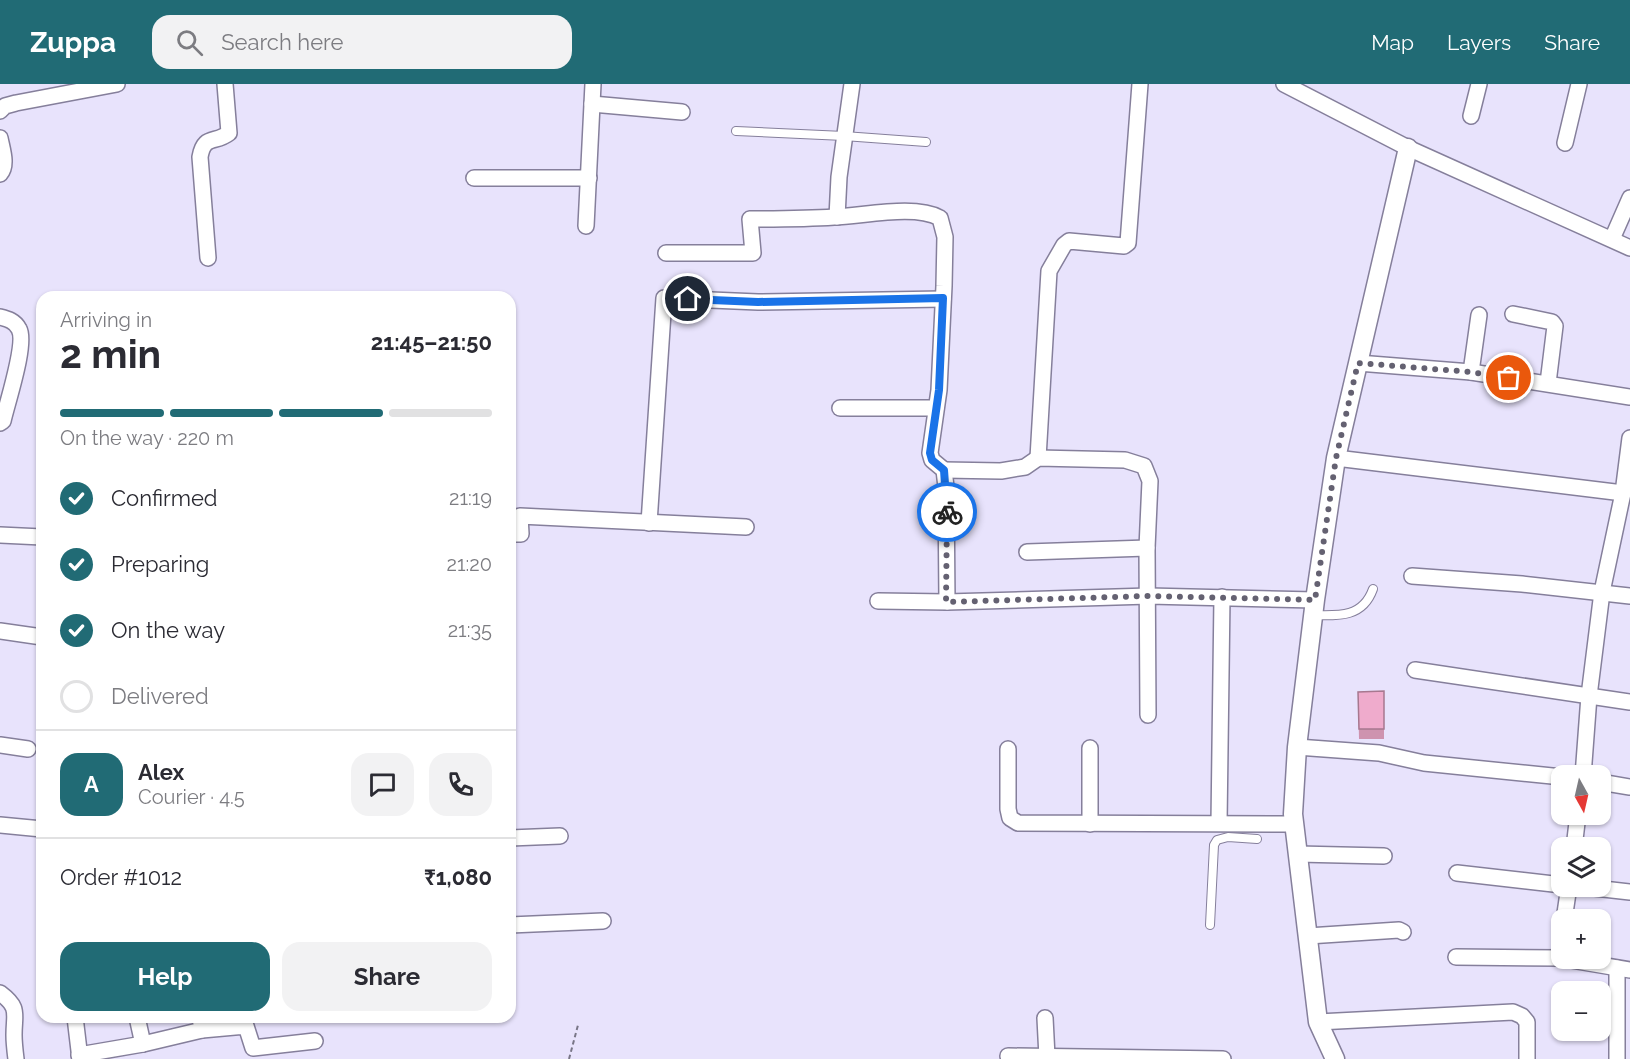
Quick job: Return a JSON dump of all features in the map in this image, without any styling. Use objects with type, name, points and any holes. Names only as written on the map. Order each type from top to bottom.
[{"type":"street","points":[[0,111],[5,106],[16,103],[117,84]]},
{"type":"street","points":[[208,258],[200,157],[204,144],[229,133],[225,84]]},
{"type":"street","points":[[586,226],[593,84]]},
{"type":"street","points":[[837,217],[839,177],[852,84]]},
{"type":"street","points":[[1038,458],[1049,271],[1064,245],[1069,241],[1124,246],[1128,243],[1140,84]]},
{"type":"street","points":[[1284,84],[1408,148],[1630,248]]},
{"type":"street","points":[[1471,116],[1479,84]]},
{"type":"street","points":[[1565,143],[1579,84]]},
{"type":"street","points":[[592,104],[682,112]]},
{"type":"street","points":[[0,138],[5,163],[0,174]]},
{"type":"street","points":[[1335,1059],[1318,1022],[1293,814],[1298,747],[1314,608],[1336,458],[1408,148]]},
{"type":"street","points":[[474,178],[589,178]]},
{"type":"street","points":[[1612,239],[1630,198]]},
{"type":"street","points":[[666,253],[753,253],[750,219],[917,212],[930,212],[940,218],[945,237],[943,298],[939,390],[930,453],[932,460],[944,470],[1001,471],[1025,467],[1038,458],[1125,460],[1144,466],[1150,481],[1147,548],[1148,715]]},
{"type":"street","points":[[649,523],[664,298],[758,302],[943,298]]},
{"type":"street","points":[[1513,314],[1552,322],[1555,326],[1548,383]]},
{"type":"street","points":[[1471,372],[1479,315]]},
{"type":"street","points":[[0,317],[11,320],[19,327],[22,337],[18,363],[3,421],[0,423]]},
{"type":"street","points":[[1358,363],[1471,372],[1630,397]]},
{"type":"street","points":[[840,408],[936,408]]},
{"type":"street","points":[[1584,765],[1589,696],[1602,592],[1623,493],[1630,438]]},
{"type":"street","points":[[1336,458],[1623,493]]},
{"type":"street","points":[[944,470],[947,515],[946,602]]},
{"type":"street","points":[[516,534],[521,534],[520,516],[746,527]]},
{"type":"street","points":[[0,535],[36,537]]},
{"type":"street","points":[[1027,552],[1147,548]]},
{"type":"street","points":[[1412,576],[1630,596]]},
{"type":"street","points":[[878,601],[946,602],[1149,596],[1222,597],[1314,608]]},
{"type":"street","points":[[1222,597],[1225,828]]},
{"type":"street","points":[[0,631],[36,636]]},
{"type":"street","points":[[1415,670],[1630,702]]},
{"type":"street","points":[[0,745],[27,749]]},
{"type":"street","points":[[1298,747],[1379,753],[1424,763],[1551,776]]},
{"type":"street","points":[[1090,748],[1090,824]]},
{"type":"street","points":[[1008,749],[1008,809],[1010,818],[1018,823],[1225,828],[1295,824]]},
{"type":"street","points":[[1611,784],[1630,787]]},
{"type":"street","points":[[0,825],[36,828]]},
{"type":"street","points":[[516,837],[560,836]]},
{"type":"street","points":[[1298,854],[1384,856]]},
{"type":"street","points":[[1457,873],[1551,884]]},
{"type":"street","points":[[1611,890],[1630,892]]},
{"type":"street","points":[[516,925],[603,921]]},
{"type":"street","points":[[1308,936],[1399,930],[1403,933]]},
{"type":"street","points":[[1455,957],[1551,958]]},
{"type":"street","points":[[1617,1059],[1624,969]]},
{"type":"street","points":[[0,993],[10,1000],[14,1007],[16,1059]]},
{"type":"street","points":[[1318,1022],[1513,1012],[1522,1016],[1527,1022],[1527,1059]]},
{"type":"street","points":[[1045,1018],[1047,1057]]},
{"type":"street","points":[[76,1023],[79,1057],[143,1044],[201,1023],[246,1026],[253,1048],[315,1041]]},
{"type":"street","points":[[138,1023],[143,1044]]},
{"type":"street","points":[[1008,1056],[1223,1059]]},
{"type":"lane","points":[[736,131],[926,142]]},
{"type":"lane","points":[[1314,608],[1344,615],[1357,610],[1369,600],[1373,589]]},
{"type":"lane","points":[[1210,926],[1216,840],[1225,828],[1257,839]]},
{"type":"path","points":[[569,1059],[578,1025]]},
{"type":"building","points":[[1384,691],[1384,729],[1359,729],[1358,692]]},
{"type":"way so far","points":[[947,512],[946,602],[1149,596],[1315,600],[1336,458],[1358,363],[1471,372],[1509,378]]},
{"type":"route","points":[[688,299],[758,302],[943,298],[939,390],[930,453],[932,460],[944,470],[947,512]]}]
